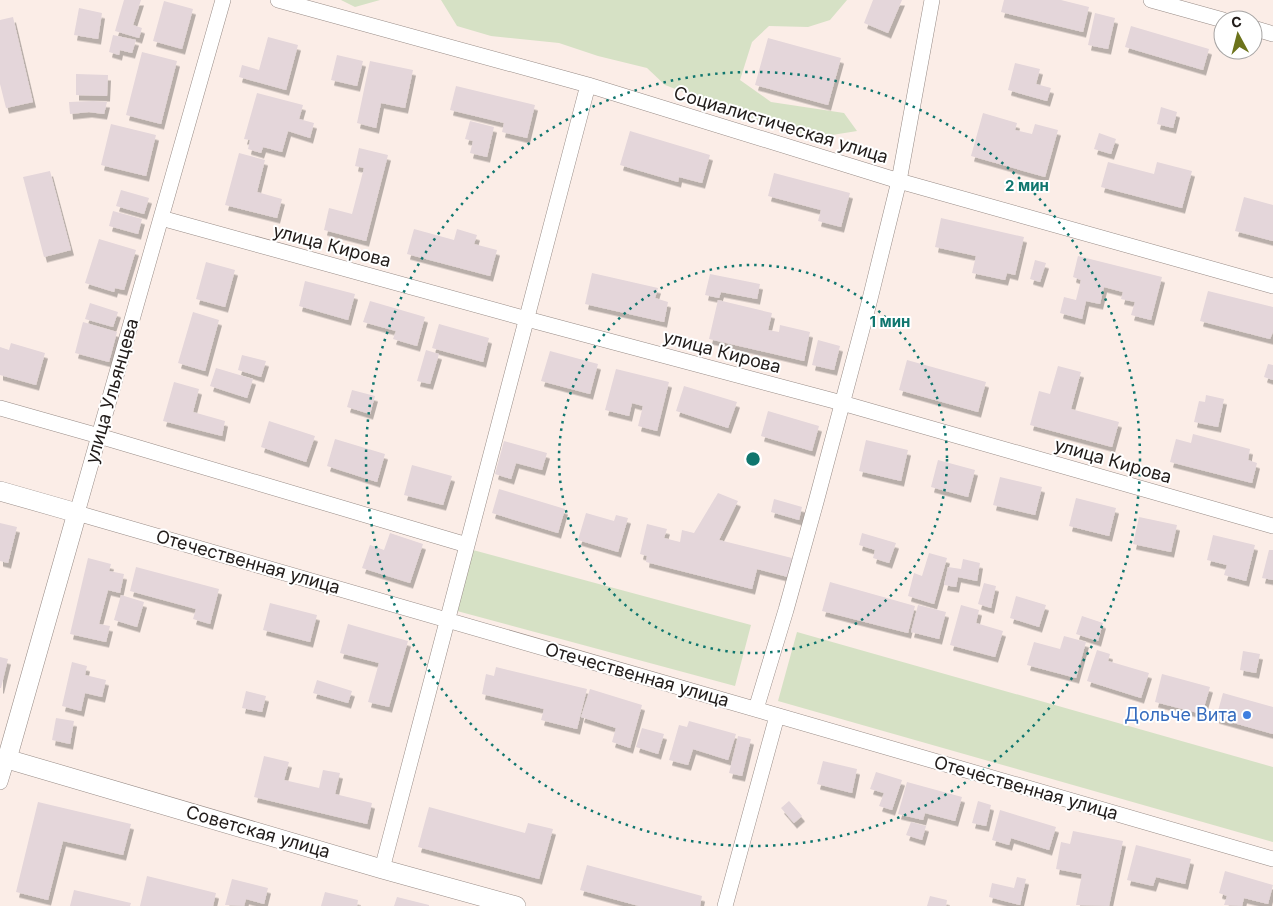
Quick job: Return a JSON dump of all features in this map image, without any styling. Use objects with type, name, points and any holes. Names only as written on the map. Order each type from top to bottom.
[{"type":"street","name":"улица Ульянцева","points":[[0,782],[3,758],[77,513],[223,0]]},
{"type":"street","name":"Социалистическая улица","points":[[278,0],[588,85],[899,181],[1273,286]]},
{"type":"street","points":[[756,709],[786,610],[869,303],[899,181],[932,0]]},
{"type":"street","points":[[1151,0],[1213,17]]},
{"type":"street","points":[[382,869],[588,85]]},
{"type":"street","name":"улица Кирова","points":[[161,218],[527,319],[842,403],[1273,526]]},
{"type":"street","points":[[0,408],[467,545]]},
{"type":"street","name":"Отечественная улица","points":[[0,491],[1273,859]]},
{"type":"street","points":[[725,906],[777,716]]},
{"type":"street","name":"Советская улица","points":[[3,758],[382,869],[516,906]]},
{"type":"green space","points":[[341,0],[380,0],[355,7]]},
{"type":"green space","points":[[441,0],[847,0],[830,20],[808,27],[769,26],[752,42],[740,80],[771,102],[844,113],[857,131],[807,139],[665,85],[647,68],[598,56],[559,43],[491,36],[457,26]]},
{"type":"green space","points":[[473,550],[751,625],[735,686],[457,611]]},
{"type":"green space","points":[[797,632],[1273,767],[1273,842],[778,701]]},
{"type":"building","points":[[124,0],[141,0],[133,25],[142,28],[139,38],[115,31]]},
{"type":"building","points":[[873,0],[902,0],[888,33],[864,23]]},
{"type":"building","points":[[1004,0],[1061,0],[1089,7],[1083,32],[1001,12]]},
{"type":"building","points":[[164,1],[193,9],[182,49],[153,41]]},
{"type":"building","points":[[79,8],[102,13],[98,39],[74,35]]},
{"type":"building","points":[[1095,13],[1115,18],[1108,49],[1088,45]]},
{"type":"building","points":[[13,17],[33,102],[6,108],[0,84],[0,20]]},
{"type":"building","points":[[1131,26],[1209,49],[1203,70],[1125,47]]},
{"type":"building","points":[[113,35],[136,40],[132,53],[120,50],[119,55],[109,52]]},
{"type":"building","points":[[268,37],[298,45],[286,90],[239,77],[242,65],[259,70]]},
{"type":"building","points":[[768,38],[841,58],[828,105],[755,85]]},
{"type":"building","points":[[142,52],[177,61],[161,124],[126,115]]},
{"type":"building","points":[[337,55],[363,61],[357,86],[331,80]]},
{"type":"building","points":[[370,61],[413,70],[405,108],[381,103],[376,128],[357,123]]},
{"type":"building","points":[[1015,63],[1040,69],[1036,84],[1051,88],[1047,101],[1008,90]]},
{"type":"building","points":[[76,74],[108,75],[107,96],[76,95]]},
{"type":"building","points":[[456,86],[535,105],[527,138],[502,132],[504,123],[450,110]]},
{"type":"building","points":[[257,93],[303,105],[299,119],[314,123],[310,138],[288,131],[282,152],[263,147],[261,153],[248,149],[250,140],[244,139]]},
{"type":"building","points":[[69,102],[107,102],[104,114],[89,112],[70,114]]},
{"type":"building","points":[[1161,107],[1177,112],[1173,128],[1157,124]]},
{"type":"building","points":[[983,113],[1017,123],[1015,130],[1032,134],[1035,124],[1058,130],[1045,177],[971,156]]},
{"type":"building","points":[[470,121],[494,127],[487,157],[470,153],[473,141],[465,139]]},
{"type":"building","points":[[111,124],[156,135],[146,176],[101,165]]},
{"type":"building","points":[[630,131],[710,155],[702,183],[679,177],[678,182],[620,165]]},
{"type":"building","points":[[1099,133],[1116,139],[1111,154],[1094,149]]},
{"type":"building","points":[[359,148],[388,155],[366,241],[324,230],[329,208],[352,214],[364,168],[355,166]]},
{"type":"building","points":[[239,153],[265,160],[257,192],[282,199],[277,218],[225,205]]},
{"type":"building","points":[[1108,162],[1154,174],[1157,162],[1192,171],[1182,208],[1101,187]]},
{"type":"building","points":[[50,171],[71,250],[44,257],[23,177]]},
{"type":"building","points":[[774,173],[850,193],[841,227],[818,221],[821,210],[768,196]]},
{"type":"building","points":[[121,190],[149,198],[144,214],[116,206]]},
{"type":"building","points":[[1244,197],[1273,205],[1273,241],[1235,231]]},
{"type":"building","points":[[113,211],[142,219],[138,234],[109,226]]},
{"type":"building","points":[[941,218],[1024,237],[1015,275],[1007,273],[1005,280],[972,273],[976,256],[935,247]]},
{"type":"building","points":[[414,229],[454,240],[457,229],[477,235],[474,244],[497,250],[490,276],[407,254]]},
{"type":"building","points":[[99,239],[136,250],[124,290],[115,288],[114,292],[85,283]]},
{"type":"building","points":[[1078,256],[1162,277],[1151,320],[1131,315],[1135,302],[1121,299],[1123,292],[1104,287],[1100,304],[1086,301],[1082,319],[1060,313],[1064,297],[1076,300],[1081,280],[1073,277]]},
{"type":"building","points":[[1035,260],[1046,263],[1040,282],[1030,279]]},
{"type":"building","points":[[206,262],[235,270],[225,307],[196,299]]},
{"type":"building","points":[[592,273],[658,288],[655,298],[668,302],[664,322],[585,304]]},
{"type":"building","points":[[710,274],[760,284],[757,299],[721,292],[719,298],[705,295]]},
{"type":"building","points":[[305,281],[355,294],[348,320],[299,306]]},
{"type":"building","points":[[1208,291],[1273,307],[1273,332],[1270,339],[1200,321]]},
{"type":"building","points":[[718,300],[772,313],[768,330],[779,332],[780,325],[810,332],[804,361],[709,339]]},
{"type":"building","points":[[370,301],[425,317],[417,346],[393,339],[396,331],[363,322]]},
{"type":"building","points":[[90,303],[118,312],[113,327],[85,319]]},
{"type":"building","points":[[193,312],[219,320],[205,371],[178,363]]},
{"type":"building","points":[[83,322],[117,332],[109,362],[75,353]]},
{"type":"building","points":[[439,324],[489,338],[483,362],[432,348]]},
{"type":"building","points":[[818,340],[840,346],[834,370],[812,365]]},
{"type":"building","points":[[11,343],[45,353],[36,385],[0,375],[0,347],[9,350]]},
{"type":"building","points":[[426,350],[439,354],[430,384],[417,381]]},
{"type":"building","points":[[550,351],[598,364],[590,394],[541,381]]},
{"type":"building","points":[[242,355],[266,361],[261,377],[238,370]]},
{"type":"building","points":[[907,360],[986,382],[978,412],[899,390]]},
{"type":"building","points":[[1268,364],[1273,365],[1273,380],[1264,377]]},
{"type":"building","points":[[1058,366],[1081,372],[1071,409],[1119,422],[1112,447],[1030,425],[1039,391],[1050,394]]},
{"type":"building","points":[[216,368],[253,379],[247,398],[210,386]]},
{"type":"building","points":[[616,369],[669,382],[657,431],[638,426],[643,406],[632,403],[629,416],[605,410]]},
{"type":"building","points":[[174,382],[199,389],[193,412],[225,421],[222,436],[163,421]]},
{"type":"building","points":[[684,386],[737,402],[728,428],[676,411]]},
{"type":"building","points":[[352,390],[375,396],[370,414],[347,407]]},
{"type":"building","points":[[1206,395],[1224,399],[1218,427],[1194,422],[1199,401],[1205,402]]},
{"type":"building","points":[[768,411],[819,426],[812,451],[761,436]]},
{"type":"building","points":[[269,421],[315,436],[306,462],[261,447]]},
{"type":"building","points":[[1193,434],[1250,449],[1248,460],[1257,463],[1252,483],[1170,462],[1176,439],[1191,443]]},
{"type":"building","points":[[335,439],[385,454],[377,482],[327,466]]},
{"type":"building","points":[[866,440],[908,450],[901,481],[859,471]]},
{"type":"building","points":[[504,441],[547,453],[542,470],[516,463],[511,479],[495,474]]},
{"type":"building","points":[[938,460],[975,470],[968,497],[931,487]]},
{"type":"building","points":[[412,465],[452,476],[443,505],[404,495]]},
{"type":"building","points":[[1000,477],[1042,487],[1035,515],[993,505]]},
{"type":"building","points":[[499,489],[565,509],[558,533],[492,513]]},
{"type":"building","points":[[718,493],[738,501],[719,540],[792,558],[788,577],[757,569],[752,589],[646,562],[647,556],[640,554],[647,524],[667,529],[664,538],[680,542],[682,530],[694,533]]},
{"type":"building","points":[[1076,498],[1116,508],[1109,536],[1069,526]]},
{"type":"building","points":[[774,499],[802,507],[799,520],[771,512]]},
{"type":"building","points":[[586,513],[614,521],[616,515],[628,518],[618,552],[578,540]]},
{"type":"building","points":[[1139,517],[1177,525],[1171,552],[1133,544]]},
{"type":"building","points":[[0,523],[17,527],[8,563],[0,561]]},
{"type":"building","points":[[390,533],[423,544],[410,583],[362,568],[370,545],[384,550]]},
{"type":"building","points":[[862,533],[896,543],[889,563],[873,558],[875,550],[859,545]]},
{"type":"building","points":[[1213,535],[1255,545],[1246,581],[1224,575],[1227,565],[1207,560]]},
{"type":"building","points":[[1269,550],[1273,550],[1273,580],[1262,578]]},
{"type":"building","points":[[929,553],[947,558],[934,604],[908,596],[914,573],[922,576]]},
{"type":"building","points":[[88,558],[111,564],[109,571],[124,574],[120,593],[108,590],[99,624],[110,626],[106,642],[70,634]]},
{"type":"building","points":[[963,559],[980,563],[977,581],[958,577],[956,587],[944,585],[948,567],[961,569]]},
{"type":"building","points":[[136,567],[219,589],[210,624],[193,619],[196,609],[130,591]]},
{"type":"building","points":[[830,582],[915,606],[908,633],[822,611]]},
{"type":"building","points":[[984,583],[996,586],[991,608],[978,604]]},
{"type":"building","points":[[121,595],[144,602],[137,627],[114,620]]},
{"type":"building","points":[[1016,596],[1046,605],[1039,627],[1010,618]]},
{"type":"building","points":[[270,603],[317,615],[310,642],[263,630]]},
{"type":"building","points":[[918,605],[946,612],[939,639],[911,632]]},
{"type":"building","points":[[961,605],[979,610],[976,623],[1003,631],[995,657],[950,645]]},
{"type":"building","points":[[1082,616],[1103,623],[1098,641],[1076,634]]},
{"type":"building","points":[[348,624],[408,641],[389,707],[368,702],[379,663],[340,653]]},
{"type":"building","points":[[1064,636],[1086,642],[1076,678],[1027,665],[1034,642],[1060,649]]},
{"type":"building","points":[[1097,650],[1110,654],[1108,661],[1149,673],[1141,698],[1087,681]]},
{"type":"building","points":[[1243,651],[1260,654],[1256,673],[1240,670]]},
{"type":"building","points":[[0,657],[8,659],[1,688],[0,688]]},
{"type":"building","points":[[72,662],[87,666],[85,675],[106,680],[102,697],[85,693],[81,711],[62,706]]},
{"type":"building","points":[[496,667],[587,689],[577,729],[541,720],[544,709],[482,694],[486,674],[494,676]]},
{"type":"building","points":[[1162,674],[1210,687],[1202,714],[1155,702]]},
{"type":"building","points":[[317,680],[352,691],[348,703],[313,693]]},
{"type":"building","points":[[590,689],[642,705],[630,748],[612,742],[616,728],[581,717]]},
{"type":"building","points":[[246,691],[266,696],[262,712],[242,708]]},
{"type":"building","points":[[1223,693],[1273,707],[1273,734],[1216,718]]},
{"type":"building","points":[[56,718],[74,721],[70,744],[52,740]]},
{"type":"building","points":[[689,721],[736,734],[728,760],[693,749],[688,765],[669,760],[679,725],[687,727]]},
{"type":"building","points":[[642,728],[664,734],[658,754],[636,747]]},
{"type":"building","points":[[738,736],[751,739],[742,776],[729,773]]},
{"type":"building","points":[[264,756],[289,762],[284,780],[319,788],[323,770],[340,773],[335,794],[372,803],[367,824],[254,797]]},
{"type":"building","points":[[823,761],[857,769],[852,793],[817,784]]},
{"type":"building","points":[[876,772],[902,780],[892,810],[879,806],[884,793],[870,789]]},
{"type":"building","points":[[907,782],[962,797],[955,821],[925,813],[923,820],[898,814]]},
{"type":"building","points":[[789,801],[802,816],[794,823],[781,808]]},
{"type":"building","points":[[978,801],[991,805],[986,826],[972,823]]},
{"type":"building","points":[[38,802],[131,824],[123,855],[63,841],[48,900],[16,892]]},
{"type":"building","points":[[429,807],[525,833],[528,823],[553,829],[539,879],[418,847]]},
{"type":"building","points":[[1000,810],[1056,827],[1049,850],[1011,838],[1009,845],[992,840]]},
{"type":"building","points":[[911,822],[926,826],[922,840],[906,835]]},
{"type":"building","points":[[1073,831],[1123,841],[1109,906],[1076,905],[1082,874],[1056,869],[1061,842],[1070,844]]},
{"type":"building","points":[[1136,845],[1191,859],[1185,884],[1156,877],[1153,886],[1127,880]]},
{"type":"building","points":[[587,865],[702,896],[700,906],[639,906],[580,890]]},
{"type":"building","points":[[1225,871],[1273,885],[1268,904],[1244,898],[1242,906],[1224,905],[1227,896],[1219,893]]},
{"type":"building","points":[[147,876],[216,893],[213,906],[140,906]]},
{"type":"building","points":[[1017,877],[1026,879],[1020,905],[989,897],[992,883],[1014,888]]},
{"type":"building","points":[[232,879],[268,888],[264,904],[246,899],[244,906],[225,905]]},
{"type":"building","points":[[74,890],[131,903],[130,906],[70,906]]},
{"type":"building","points":[[325,892],[358,900],[357,906],[321,906]]},
{"type":"building","points":[[930,896],[947,900],[946,906],[927,906]]},
{"type":"building","points":[[397,897],[429,905],[429,906],[394,906]]},
{"type":"place","name":"Дольче Вита","points":[[1247,715]]}]
